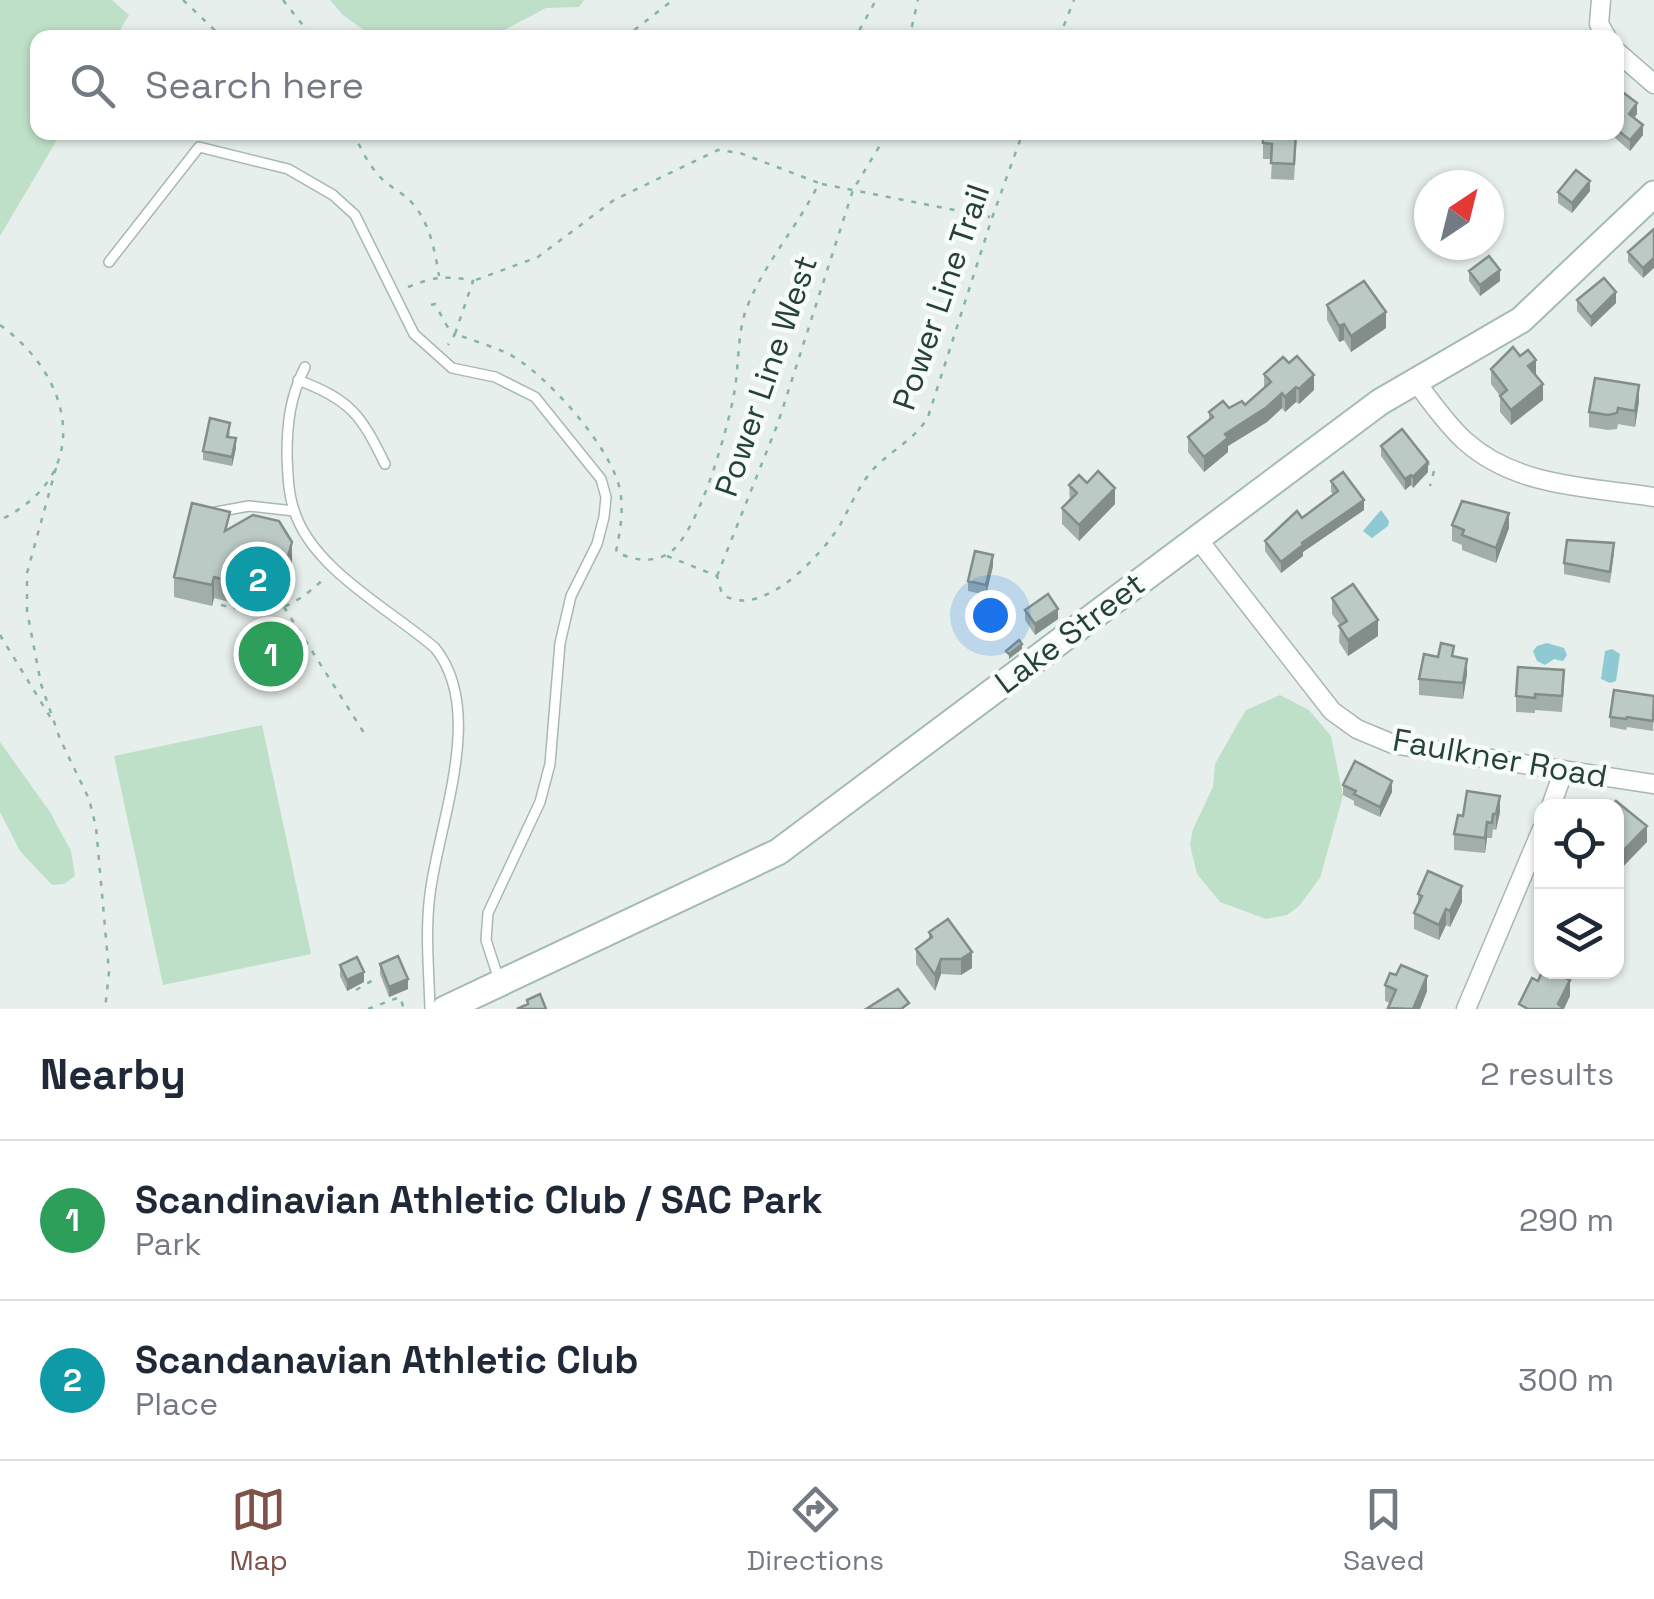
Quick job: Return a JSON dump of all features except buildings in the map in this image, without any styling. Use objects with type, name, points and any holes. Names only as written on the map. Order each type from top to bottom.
[{"type":"main road","name":"Lake Street","points":[[445,1009],[778,852],[1380,402],[1520,320],[1654,194]]},
{"type":"street","points":[[1601,0],[1599,20],[1603,30]]},
{"type":"street","points":[[1624,58],[1654,84]]},
{"type":"street","points":[[1416,382],[1462,438],[1501,467],[1549,481],[1654,497]]},
{"type":"street","name":"Faulkner Road","points":[[1198,538],[1328,706],[1357,729],[1393,744],[1654,784]]},
{"type":"street","points":[[1554,799],[1564,770]]},
{"type":"street","points":[[1466,1009],[1534,849]]},
{"type":"lane","points":[[110,262],[200,147],[288,169],[333,195],[355,215],[414,334],[452,368],[495,377],[535,397],[601,479],[606,496],[604,518],[597,544],[571,596],[560,643],[550,764],[540,802],[488,913],[486,940],[499,983]]},
{"type":"lane","points":[[305,367],[290,402],[287,437],[294,511],[313,544],[334,569],[435,648],[458,695],[458,730],[430,896],[430,1009]]},
{"type":"lane","points":[[298,380],[348,403],[364,422],[385,464]]},
{"type":"lane","points":[[199,514],[249,506],[294,511]]},
{"type":"path","points":[[182,0],[214,30]]},
{"type":"path","points":[[282,0],[306,30]]},
{"type":"path","points":[[634,30],[673,0]]},
{"type":"path","points":[[860,30],[876,0]]},
{"type":"path","points":[[909,30],[918,0]]},
{"type":"path","points":[[1063,30],[1074,0]]},
{"type":"path","points":[[357,140],[384,181],[412,203],[422,218],[434,242],[440,276]]},
{"type":"path","name":"Power Line West","points":[[718,576],[778,424],[853,190],[883,140]]},
{"type":"path","name":"Power Line Trail","points":[[455,334],[504,352],[533,371],[596,441],[616,472],[620,486],[622,518],[616,552],[634,560],[666,556],[718,576],[722,594],[730,600],[766,596],[783,587],[825,545],[868,476],[921,429],[938,392],[1020,140]]},
{"type":"path","points":[[393,294],[440,276],[474,280],[538,257],[614,200],[718,150],[740,153],[819,183],[992,218]]},
{"type":"path","points":[[666,556],[690,531],[716,458],[735,391],[748,306],[819,183]]},
{"type":"path","points":[[432,305],[455,334],[474,280]]},
{"type":"path","points":[[0,324],[31,350],[48,372],[60,406],[64,438],[27,573],[26,592],[35,656],[56,726]]},
{"type":"path","points":[[1424,459],[1434,471],[1430,486]]},
{"type":"path","points":[[0,520],[35,498],[56,468]]},
{"type":"path","points":[[221,605],[251,612],[278,610],[311,590],[334,569]]},
{"type":"path","points":[[284,607],[366,736]]},
{"type":"path","points":[[0,635],[56,726],[89,799],[96,827],[109,972],[107,1009]]},
{"type":"path","points":[[356,990],[373,980]]},
{"type":"path","points":[[368,1009],[400,997],[404,1009]]},
{"type":"green space","points":[[0,0],[112,0],[129,15],[120,30],[30,30],[30,140],[57,140],[0,236]]},
{"type":"green space","points":[[330,0],[584,0],[579,7],[546,8],[504,30],[364,30]]},
{"type":"green space","points":[[1280,695],[1309,710],[1331,736],[1343,796],[1320,878],[1299,906],[1287,915],[1266,919],[1220,902],[1197,874],[1190,845],[1193,829],[1213,787],[1215,764],[1246,710]]},
{"type":"green space","points":[[262,725],[311,954],[163,985],[114,756]]},
{"type":"green space","points":[[0,742],[50,812],[71,851],[75,876],[64,884],[52,885],[20,851],[0,812]]},
{"type":"water","points":[[1381,510],[1388,526],[1372,538],[1363,531]]},
{"type":"water","points":[[1547,643],[1564,648],[1567,655],[1563,661],[1554,659],[1545,665],[1537,661],[1533,651]]},
{"type":"water","points":[[1612,649],[1620,654],[1616,681],[1610,683],[1601,679],[1605,651]]},
{"type":"place","name":"Scandanavian Athletic Club","points":[[258,579]]},
{"type":"place","name":"Scandinavian Athletic Club / SAC Park","points":[[271,654]]}]
